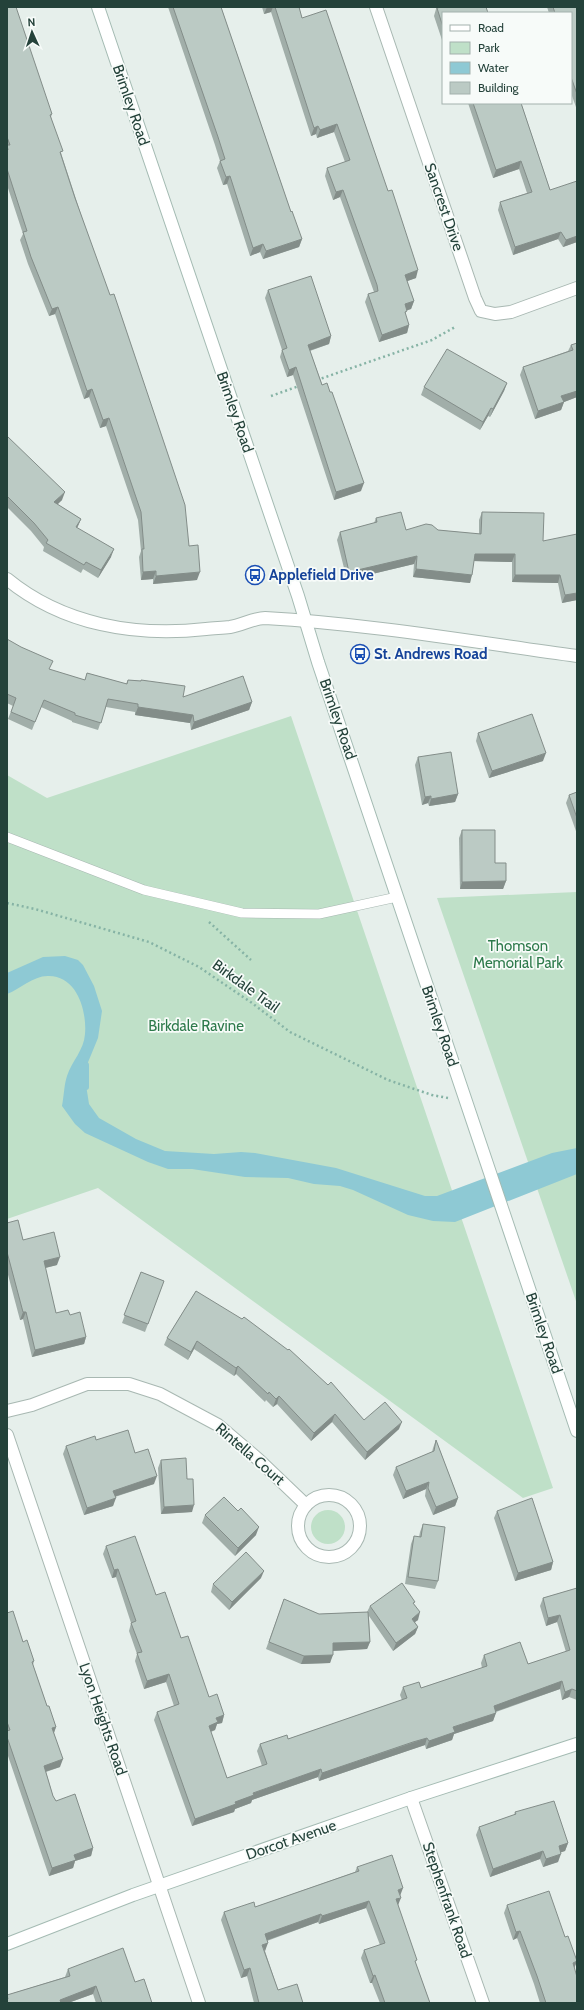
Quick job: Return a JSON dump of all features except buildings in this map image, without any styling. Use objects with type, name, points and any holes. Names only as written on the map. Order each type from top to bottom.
[{"type":"street","name":"Brimley Road","points":[[98,7],[298,596],[305,622],[465,1101],[577,1431]]},
{"type":"street","name":"Sancrest Drive","points":[[376,7],[475,298],[481,311],[495,314],[512,312],[577,288]]},
{"type":"street","points":[[7,579],[16,586],[70,616],[105,625],[141,631],[181,632],[230,627],[263,618],[340,624],[577,656]]},
{"type":"street","name":"Rintella Court","points":[[7,1411],[32,1404],[88,1384],[129,1384],[160,1394],[218,1425],[259,1460],[306,1505]]},
{"type":"street","name":"Lyon Heights Road","points":[[7,1435],[199,2003]]},
{"type":"street","points":[[333,1496],[342,1498],[351,1504],[356,1512],[359,1531],[356,1540],[350,1549],[341,1555],[330,1557],[320,1556],[310,1551],[303,1544],[298,1534],[298,1524],[300,1514],[306,1505],[314,1499],[333,1496]]},
{"type":"street","name":"Dorcot Avenue","points":[[7,1944],[159,1886],[411,1798],[577,1744]]},
{"type":"street","name":"Stephenfrank Road","points":[[411,1798],[483,2003]]},
{"type":"lane","points":[[7,837],[144,890],[242,913],[319,914],[397,897]]},
{"type":"path","points":[[315,381],[432,340],[455,327]]},
{"type":"path","points":[[271,396],[300,386]]},
{"type":"path","name":"Birkdale Trail","points":[[7,903],[42,911],[149,942],[199,967],[296,1035],[388,1080],[432,1095],[465,1101]]},
{"type":"path","points":[[207,920],[251,960]]},
{"type":"green space","name":"Birkdale Ravine","points":[[291,716],[553,1488],[523,1498],[98,1188],[7,1219],[7,775],[47,798]]},
{"type":"green space","name":"Thomson Memorial Park","points":[[577,892],[577,1304],[437,898]]},
{"type":"green space","points":[[328,1510],[334,1511],[340,1515],[344,1521],[344,1533],[340,1539],[334,1543],[328,1544],[322,1543],[316,1539],[312,1533],[311,1527],[312,1521],[316,1515],[322,1511]]},
{"type":"water","points":[[65,956],[78,960],[83,965],[94,986],[102,1011],[98,1038],[84,1072],[89,1104],[99,1118],[136,1139],[165,1151],[214,1154],[241,1152],[255,1153],[336,1168],[425,1196],[437,1196],[552,1153],[577,1148],[577,1174],[455,1222],[433,1221],[408,1215],[353,1190],[340,1186],[314,1184],[288,1178],[245,1177],[192,1169],[168,1169],[148,1162],[85,1133],[75,1124],[62,1106],[67,1076],[80,1050],[85,1034],[82,1006],[73,988],[67,982],[59,978],[43,976],[7,994],[7,973],[43,957]]},
{"type":"waterway","points":[[86,1065],[86,1087]]},
{"type":"place","name":"Applefield Drive","points":[[255,575]]},
{"type":"place","name":"St. Andrews Road","points":[[360,654]]}]
